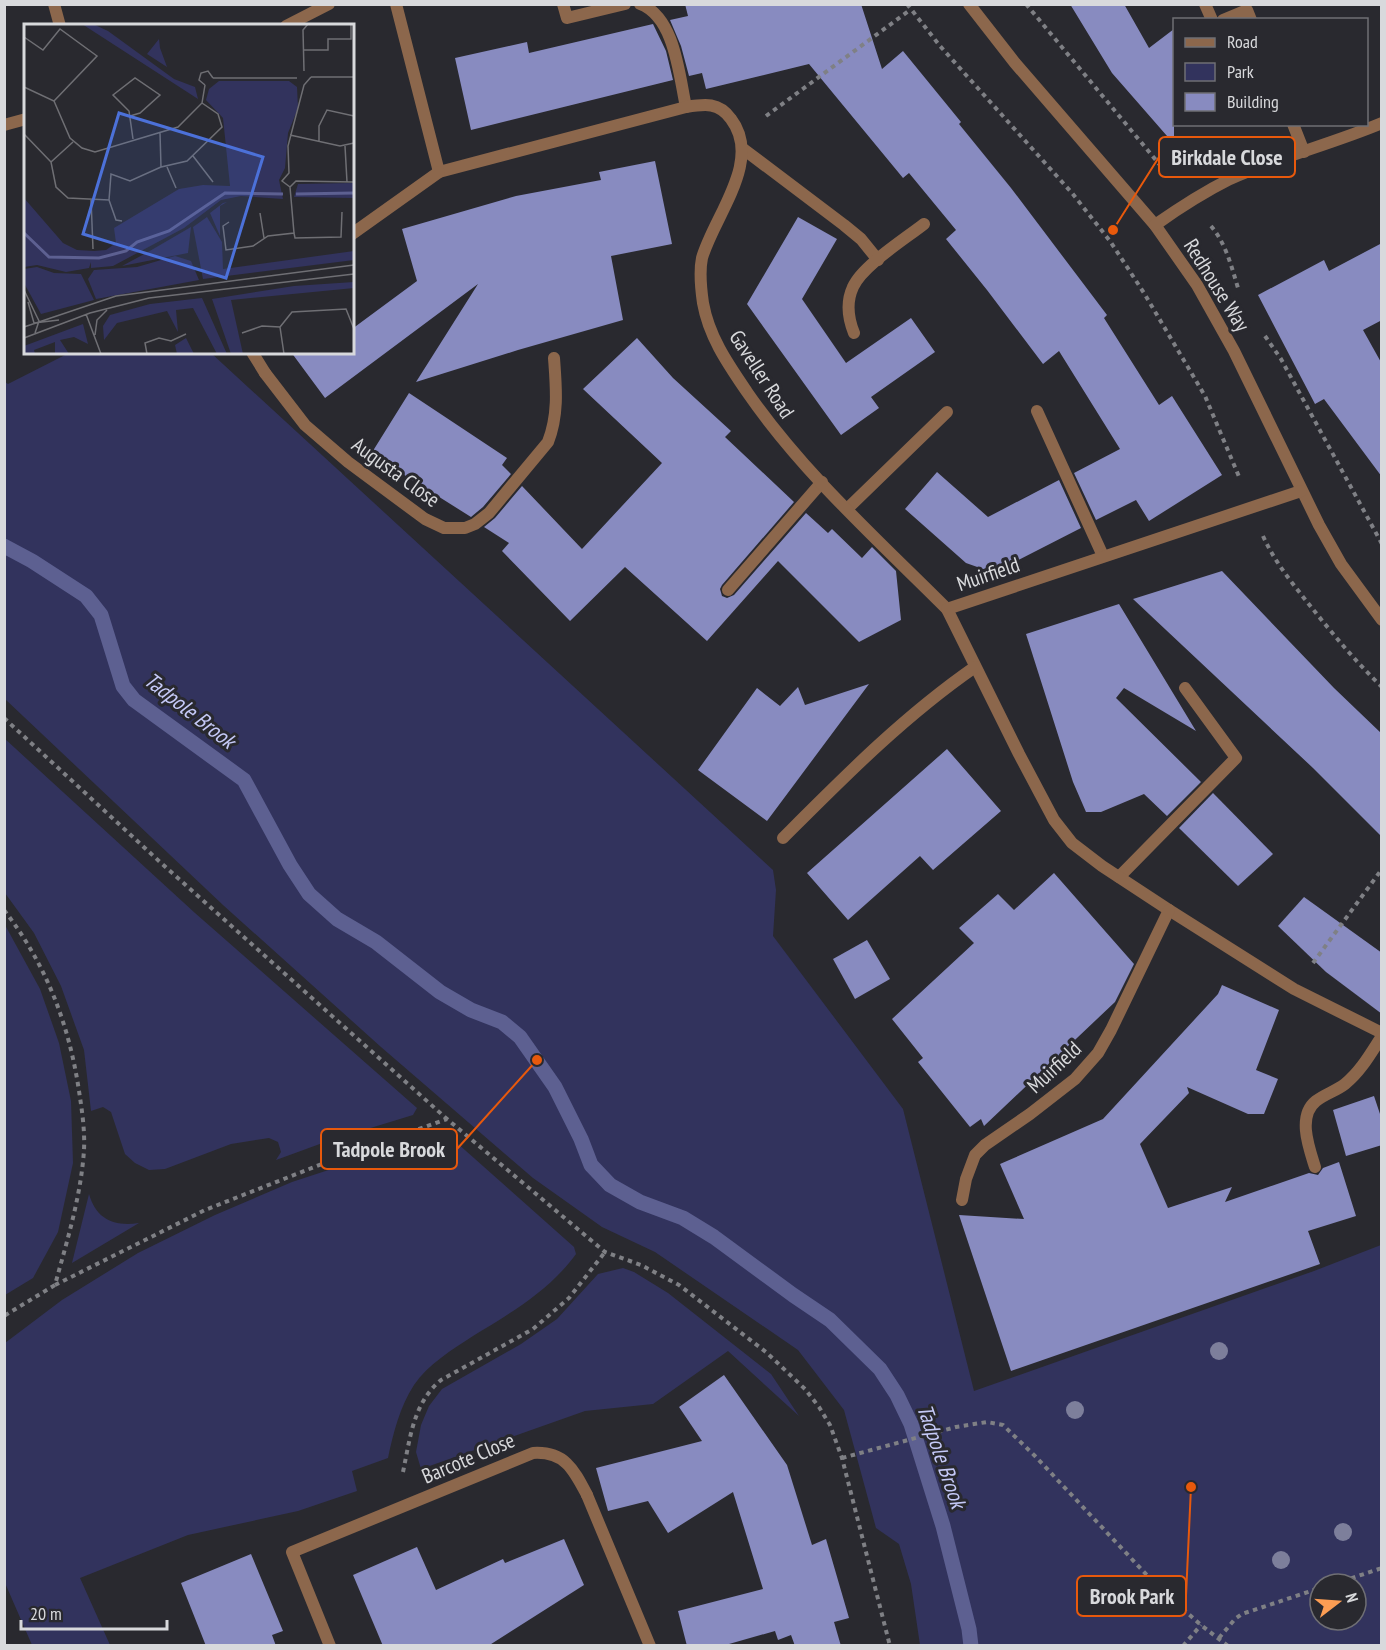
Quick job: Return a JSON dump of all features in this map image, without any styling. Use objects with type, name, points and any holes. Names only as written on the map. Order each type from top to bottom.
[{"type":"street","points":[[54,4],[59,24]]},
{"type":"street","points":[[290,24],[328,4]]},
{"type":"street","points":[[354,233],[439,172],[396,4]]},
{"type":"street","points":[[563,4],[567,18],[625,4]]},
{"type":"street","points":[[640,4],[655,12],[666,27],[686,107]]},
{"type":"street","name":"Redhouse Way","points":[[969,4],[1015,63],[1155,225],[1197,285],[1234,351],[1302,491],[1341,564],[1382,620]]},
{"type":"street","points":[[1205,4],[1211,18]]},
{"type":"street","points":[[1229,18],[1247,10],[1250,18]]},
{"type":"street","name":"Gaveller Road","points":[[439,172],[686,107],[702,104],[715,105],[723,110],[730,117],[740,135],[742,148],[741,163],[730,195],[713,228],[702,260],[700,277],[709,328],[725,361],[770,425],[847,509],[947,609]]},
{"type":"street","points":[[4,125],[24,120]]},
{"type":"street","points":[[1155,225],[1191,200],[1230,179],[1382,123]]},
{"type":"street","points":[[1294,126],[1304,152]]},
{"type":"street","points":[[742,148],[844,225],[861,239],[878,260]]},
{"type":"street","points":[[854,333],[848,308],[853,286],[878,260],[924,224]]},
{"type":"street","name":"Augusta Close","points":[[253,354],[305,425],[348,462],[425,519],[444,528],[465,528],[475,524],[489,513],[548,442],[557,397],[554,358]]},
{"type":"street","points":[[1037,411],[1103,556]]},
{"type":"street","points":[[847,509],[947,412]]},
{"type":"street","points":[[728,590],[822,482]]},
{"type":"street","name":"Muirfield","points":[[1302,491],[947,609],[1054,820],[1072,843],[1169,910],[1294,988],[1382,1035]]},
{"type":"street","points":[[783,838],[888,735],[975,667]]},
{"type":"street","points":[[1119,876],[1236,758],[1185,688]]},
{"type":"street","name":"Muirfield","points":[[962,1200],[966,1179],[975,1155],[985,1144],[1030,1114],[1075,1079],[1098,1053],[1169,910]]},
{"type":"street","points":[[1315,1167],[1305,1129],[1312,1104],[1343,1085],[1355,1074],[1382,1035]]},
{"type":"street","name":"Barcote Close","points":[[330,1646],[292,1552],[533,1453],[543,1452],[556,1456],[574,1470],[650,1646]]},
{"type":"path","points":[[907,4],[940,46],[1072,193],[1110,241],[1144,293],[1205,396],[1275,560],[1335,636],[1382,687]]},
{"type":"path","points":[[740,135],[910,10]]},
{"type":"path","points":[[4,718],[151,854],[447,1119],[605,1252],[641,1265],[679,1286],[722,1317],[787,1370],[819,1407],[830,1425],[842,1458],[890,1646]]},
{"type":"path","points":[[1294,988],[1382,869]]},
{"type":"path","points":[[4,910],[27,942],[52,987],[74,1055],[81,1103],[84,1149],[80,1180],[75,1214],[55,1285]]},
{"type":"path","points":[[4,1316],[55,1285],[205,1210],[327,1162],[447,1119]]},
{"type":"path","points":[[407,1505],[400,1484],[410,1434],[426,1395],[441,1380],[533,1329],[568,1298],[605,1252]]},
{"type":"path","points":[[842,1458],[975,1424],[997,1423],[1007,1429],[1159,1587],[1228,1646]]},
{"type":"path","points":[[1219,1638],[1242,1614],[1308,1592]]},
{"type":"path","points":[[1183,1646],[1201,1625]]},
{"type":"green space","points":[[67,354],[212,354],[773,870],[776,890],[773,936],[903,1109],[974,1391],[1314,1271],[1381,1245],[1381,1645],[920,1645],[911,1584],[899,1544],[876,1528],[844,1410],[798,1350],[655,1252],[602,1227],[533,1178],[381,1047],[223,905],[5,699],[5,382],[8,384]]},
{"type":"green space","points":[[4,738],[195,913],[417,1108],[413,1115],[328,1141],[276,1160],[281,1152],[278,1142],[269,1138],[231,1144],[165,1169],[149,1170],[135,1163],[125,1154],[111,1112],[103,1107],[91,1111],[84,1050],[61,986],[34,933],[5,893]]},
{"type":"green space","points":[[5,925],[40,989],[59,1043],[71,1101],[73,1163],[58,1232],[33,1278],[5,1295]]},
{"type":"green space","points":[[444,1136],[457,1143],[574,1247],[576,1254],[566,1267],[529,1300],[449,1352],[426,1370],[414,1385],[401,1411],[388,1458],[352,1471],[357,1491],[298,1511],[188,1535],[80,1578],[110,1645],[32,1645],[5,1583],[5,1343],[62,1300],[138,1253],[215,1215],[292,1182],[423,1139]]},
{"type":"green space","points":[[89,1194],[96,1210],[107,1219],[122,1224],[139,1223],[72,1263]]},
{"type":"green space","points":[[623,1268],[634,1272],[668,1293],[771,1374],[799,1416],[728,1351],[653,1404],[585,1411],[421,1469],[416,1452],[421,1425],[429,1406],[442,1389],[521,1344],[557,1319],[598,1274]]},
{"type":"building","points":[[685,4],[861,4],[882,69],[903,51],[961,122],[959,124],[1011,188],[1107,315],[1104,318],[1159,405],[1172,396],[1222,475],[1149,521],[1136,500],[1096,520],[1074,473],[1120,449],[1059,351],[1043,364],[946,239],[956,230],[909,173],[903,178],[809,64],[706,89],[702,73],[689,76],[681,46],[670,20],[688,16]]},
{"type":"building","points":[[1070,4],[1124,4],[1149,48],[1173,30],[1174,144],[1112,73]]},
{"type":"building","points":[[653,24],[666,51],[673,80],[471,130],[455,58],[527,42],[529,53]]},
{"type":"building","points":[[655,161],[672,244],[611,256],[623,320],[416,382],[478,284],[325,398],[292,354],[354,354],[354,328],[417,281],[402,229],[516,196],[601,180],[599,172]]},
{"type":"building","points":[[798,217],[837,239],[802,299],[846,363],[911,318],[935,352],[871,397],[879,408],[841,435],[747,304]]},
{"type":"building","points":[[1382,243],[1382,320],[1363,330],[1382,364],[1382,477],[1324,399],[1315,404],[1258,295],[1324,260],[1329,271]]},
{"type":"building","points":[[637,338],[673,378],[731,431],[725,437],[794,502],[722,585],[720,589],[722,596],[727,598],[734,595],[806,513],[828,533],[832,529],[862,558],[872,547],[896,571],[901,620],[859,642],[778,561],[707,641],[625,567],[570,621],[502,551],[509,543],[484,527],[495,518],[522,486],[582,549],[662,463],[583,389]]},
{"type":"building","points":[[409,393],[507,458],[502,465],[511,474],[483,507],[471,517],[371,454]]},
{"type":"building","points":[[937,472],[988,517],[1059,480],[1081,528],[1005,567],[983,569],[966,563],[905,509]]},
{"type":"building","points":[[1222,571],[1334,688],[1382,734],[1382,837],[1313,768],[1133,599]]},
{"type":"building","points":[[1119,604],[1196,731],[1124,688],[1116,698],[1201,782],[1167,816],[1144,794],[1101,812],[1086,812],[1073,782],[1026,634]]},
{"type":"building","points":[[869,684],[767,821],[698,770],[757,688],[780,706],[798,687],[805,705]]},
{"type":"building","points":[[947,749],[1001,811],[933,870],[920,856],[848,920],[807,873]]},
{"type":"building","points":[[1213,793],[1273,854],[1238,886],[1179,828]]},
{"type":"building","points":[[1054,873],[1134,964],[1115,1002],[984,1126],[981,1119],[970,1127],[918,1062],[923,1058],[892,1019],[974,943],[959,928],[998,894],[1014,910]]},
{"type":"building","points":[[1304,897],[1382,953],[1382,1014],[1326,972],[1278,926]]},
{"type":"building","points":[[867,940],[890,979],[855,999],[833,959]]},
{"type":"building","points":[[1222,985],[1279,1010],[1256,1070],[1278,1079],[1264,1114],[1248,1114],[1187,1087],[1189,1093],[1140,1144],[1168,1208],[1232,1187],[1225,1202],[1309,1173],[1318,1175],[1323,1168],[1339,1162],[1356,1216],[1308,1231],[1320,1264],[1011,1371],[959,1215],[1024,1219],[1000,1164],[1103,1119],[1218,994]]},
{"type":"building","points":[[1374,1096],[1382,1120],[1382,1145],[1346,1156],[1333,1110]]},
{"type":"building","points":[[724,1375],[787,1465],[812,1545],[826,1539],[849,1618],[834,1622],[841,1646],[795,1646],[791,1635],[778,1640],[775,1631],[722,1646],[687,1646],[678,1611],[763,1589],[733,1492],[668,1533],[648,1501],[608,1511],[596,1468],[702,1441],[679,1407]]},
{"type":"building","points":[[564,1539],[584,1585],[488,1646],[383,1646],[353,1575],[417,1547],[436,1590],[503,1559],[505,1563]]},
{"type":"building","points":[[251,1554],[283,1631],[272,1635],[276,1646],[206,1646],[181,1583]]},
{"type":"waterway","name":"Tadpole Brook","points":[[4,546],[86,596],[101,615],[123,686],[134,700],[244,780],[290,865],[309,894],[337,919],[376,942],[440,992],[471,1010],[502,1022],[520,1037],[555,1087],[581,1139],[591,1165],[610,1185],[640,1202],[683,1218],[714,1237],[830,1320],[880,1369],[897,1395],[911,1424],[943,1526],[969,1629],[971,1646]]},
{"type":"place","name":"Birkdale Close","points":[[1113,230]]},
{"type":"place","name":"Tadpole Brook","points":[[537,1060]]},
{"type":"place","name":"Brook Park","points":[[1191,1487]]}]
